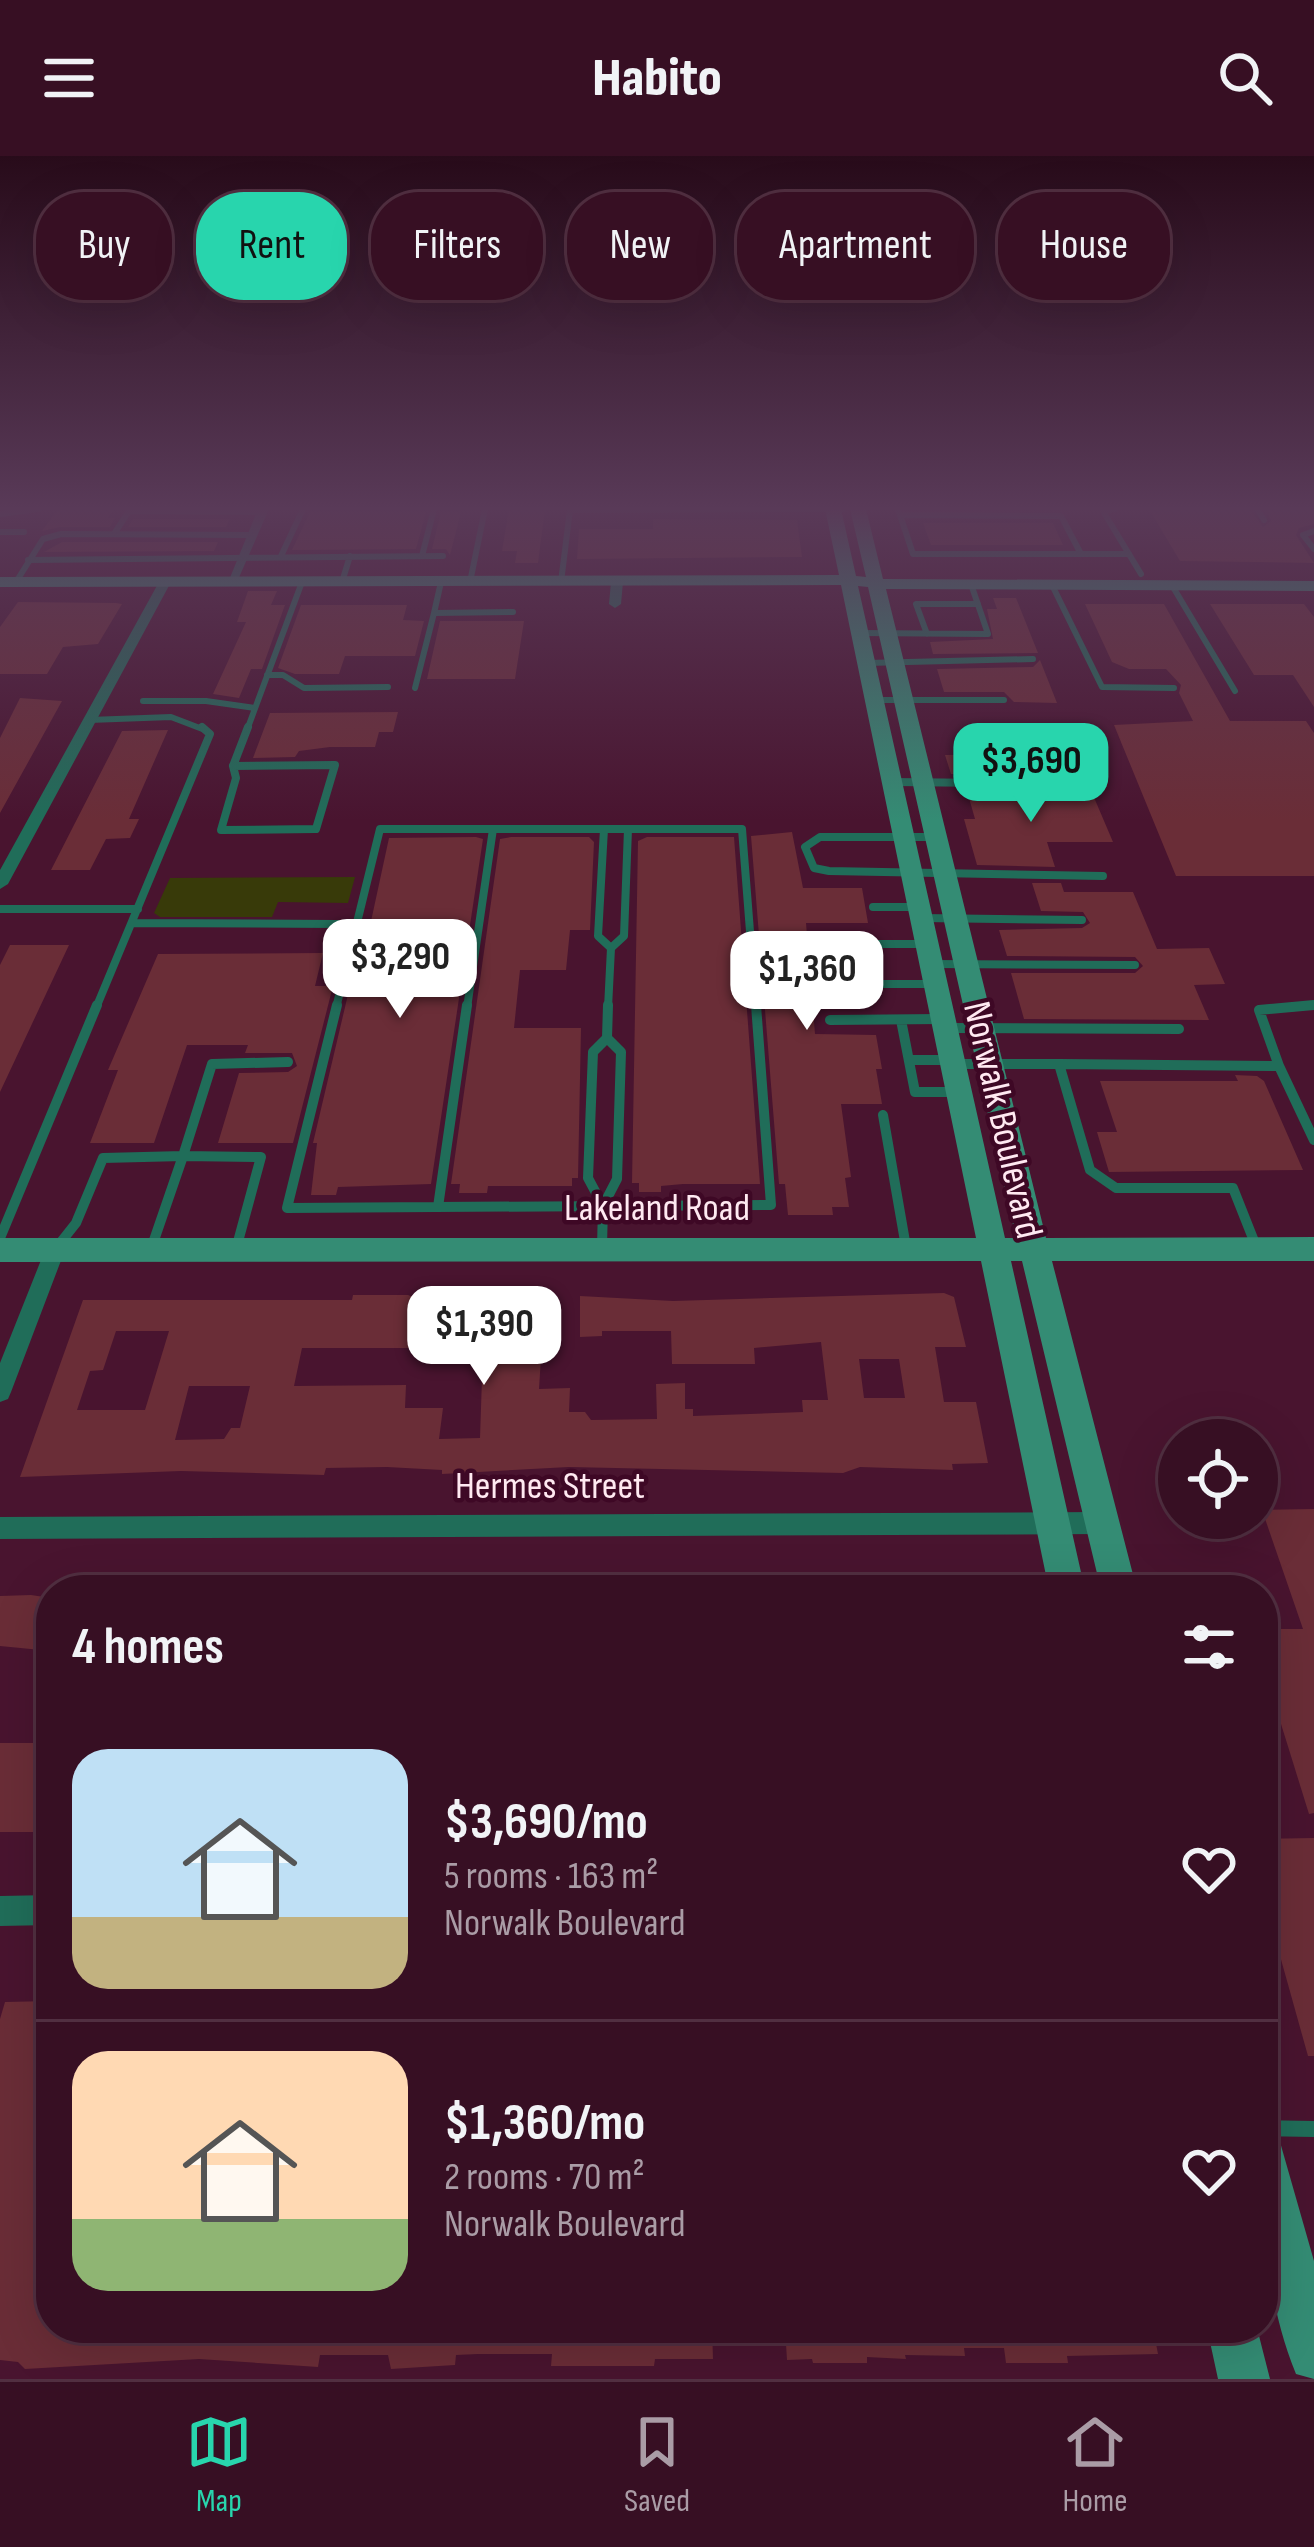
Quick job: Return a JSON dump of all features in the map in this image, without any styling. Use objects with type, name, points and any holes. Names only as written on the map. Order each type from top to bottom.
[{"type":"main road","name":"Norwalk Boulevard","points":[[856,613],[1063,1575]]},
{"type":"main road","name":"Norwalk Boulevard","points":[[882,613],[992,1064],[1030,1248],[1115,1575]]},
{"type":"main road","name":"Lakeland Road","points":[[0,1250],[1314,1249]]},
{"type":"main road","points":[[1278,2217],[1314,2356]]},
{"type":"main road","points":[[1236,2343],[1244,2379]]},
{"type":"street","points":[[0,884],[148,613]]},
{"type":"street","points":[[0,1392],[55,1250]]},
{"type":"street","name":"Hermes Street","points":[[0,1528],[1101,1522]]},
{"type":"street","points":[[0,1911],[36,1910]]},
{"type":"lane","points":[[233,766],[335,765],[316,829],[220,830],[236,778],[233,766],[290,613]]},
{"type":"lane","points":[[415,688],[434,613],[455,613]]},
{"type":"lane","points":[[919,613],[927,634]]},
{"type":"lane","points":[[860,633],[988,634],[981,613]]},
{"type":"lane","points":[[1066,613],[1102,687],[1174,688]]},
{"type":"lane","points":[[1189,613],[1235,691]]},
{"type":"lane","points":[[867,663],[1033,659]]},
{"type":"lane","points":[[267,675],[283,675],[304,688],[388,687]]},
{"type":"lane","points":[[874,700],[1004,700]]},
{"type":"lane","points":[[143,701],[206,701],[255,708]]},
{"type":"lane","points":[[0,1238],[210,734],[196,721],[181,718],[89,720]]},
{"type":"lane","points":[[892,782],[1083,784]]},
{"type":"lane","points":[[438,1207],[493,829]]},
{"type":"lane","points":[[493,829],[742,829],[771,1205],[287,1208],[380,830],[493,829]]},
{"type":"lane","points":[[604,829],[598,936],[611,948]]},
{"type":"lane","points":[[602,1247],[603,1206],[617,1179],[621,1052],[608,1038],[611,948],[624,936],[628,829]]},
{"type":"lane","points":[[935,837],[820,837],[806,847],[814,868],[945,876],[1103,876]]},
{"type":"lane","points":[[873,907],[956,920],[1082,920]]},
{"type":"lane","points":[[0,909],[138,909]]},
{"type":"lane","points":[[132,923],[338,924]]},
{"type":"lane","points":[[931,964],[832,984],[821,976],[817,952],[830,944],[931,964],[1135,965]]},
{"type":"lane","points":[[1314,1005],[1259,1010],[1314,1140]]},
{"type":"lane","points":[[830,1020],[901,1020],[983,1028],[1179,1029]]},
{"type":"lane","points":[[901,1020],[915,1092],[955,1072],[992,1064],[1279,1066]]},
{"type":"lane","points":[[603,1206],[588,1178],[593,1052],[608,1038]]},
{"type":"lane","points":[[909,1060],[955,1072]]},
{"type":"lane","points":[[150,1250],[212,1064],[288,1061]]},
{"type":"lane","points":[[1059,1064],[1090,1170],[1116,1188],[1233,1189],[1258,1249]]},
{"type":"lane","points":[[883,1115],[906,1246]]},
{"type":"lane","points":[[55,1250],[76,1223],[103,1158],[261,1157],[236,1250]]},
{"type":"lane","points":[[1278,2128],[1314,2129]]},
{"type":"shaded area","points":[[355,877],[348,903],[278,902],[272,917],[160,917],[154,913],[170,878]]},
{"type":"building","points":[[10,613],[117,613],[98,644],[63,647],[47,674],[0,674],[0,627]]},
{"type":"building","points":[[240,613],[282,613],[262,669],[251,669],[239,698],[213,694],[246,622],[237,622]]},
{"type":"building","points":[[298,613],[405,613],[403,620],[424,621],[415,656],[345,656],[339,674],[295,674],[278,668]]},
{"type":"building","points":[[988,613],[1022,613],[1038,653],[933,654],[930,642],[993,639]]},
{"type":"building","points":[[1089,613],[1169,613],[1230,721],[1306,721],[1314,733],[1314,876],[1176,876],[1114,725],[1193,721],[1179,693],[1181,685],[1166,669],[1129,669],[1112,662]]},
{"type":"building","points":[[1215,613],[1311,613],[1314,707],[1293,675],[1254,675]]},
{"type":"building","points":[[440,621],[524,621],[515,679],[427,679]]},
{"type":"building","points":[[1040,660],[1057,703],[1014,702],[1004,692],[944,692],[937,669],[1033,667]]},
{"type":"building","points":[[20,698],[62,701],[0,813],[0,738]]},
{"type":"building","points":[[398,712],[393,732],[379,732],[375,747],[330,747],[299,751],[295,757],[253,758],[270,713]]},
{"type":"building","points":[[168,730],[129,819],[139,819],[130,838],[106,839],[90,870],[51,870],[122,731]]},
{"type":"building","points":[[1077,753],[1086,776],[951,774],[945,755]]},
{"type":"building","points":[[1090,788],[1113,842],[1047,842],[1055,867],[977,865],[964,819],[975,819],[967,791],[1083,792]]},
{"type":"building","points":[[792,832],[803,888],[862,888],[868,923],[806,923],[815,1034],[876,1035],[882,1069],[876,1069],[882,1104],[841,1104],[851,1177],[845,1178],[849,1207],[832,1207],[833,1215],[788,1215],[785,1184],[779,1184],[751,836]]},
{"type":"building","points":[[589,837],[594,842],[590,930],[570,930],[566,970],[520,970],[514,1028],[581,1028],[578,1178],[572,1178],[572,1186],[488,1186],[487,1193],[459,1193],[460,1184],[451,1184],[500,839]]},
{"type":"building","points":[[647,837],[734,837],[760,1184],[683,1184],[661,1186],[661,1192],[639,1192],[639,1183],[632,1183],[638,841]]},
{"type":"building","points":[[389,838],[483,839],[431,1184],[338,1187],[336,1195],[311,1195],[317,1143],[313,1143],[350,986],[357,986]]},
{"type":"building","points":[[1032,883],[1061,883],[1064,892],[1133,892],[1157,949],[1209,948],[1225,984],[1194,985],[1209,1020],[1024,1019],[1011,973],[1135,973],[1143,966],[1135,957],[1007,956],[999,930],[1082,928],[1090,923],[1083,912],[1041,911]]},
{"type":"building","points":[[10,945],[69,945],[0,1092],[0,965]]},
{"type":"building","points":[[323,953],[315,986],[333,986],[293,1143],[218,1143],[239,1073],[288,1072],[297,1066],[292,1053],[245,1053],[248,1045],[187,1045],[154,1143],[90,1143],[118,1070],[108,1070],[158,954]]},
{"type":"building","points":[[1235,1075],[1264,1081],[1303,1170],[1109,1172],[1097,1132],[1117,1132],[1100,1081],[1238,1081]]},
{"type":"building","points":[[944,1293],[954,1297],[966,1347],[935,1347],[944,1402],[976,1402],[988,1463],[952,1464],[953,1470],[860,1467],[843,1473],[569,1467],[442,1474],[442,1470],[387,1467],[326,1468],[324,1475],[181,1471],[20,1477],[83,1300],[352,1300],[353,1295],[408,1295],[412,1303],[545,1295],[539,1389],[570,1388],[569,1412],[585,1412],[591,1420],[657,1419],[656,1384],[685,1383],[685,1409],[693,1409],[693,1416],[803,1412],[802,1400],[828,1400],[821,1342],[754,1348],[755,1364],[672,1364],[671,1331],[602,1331],[602,1336],[580,1337],[580,1296],[673,1301]],"holes":[[[116,1331],[169,1331],[145,1410],[77,1410],[90,1371],[103,1370]],[[302,1348],[483,1348],[480,1438],[439,1439],[443,1408],[405,1408],[406,1385],[294,1386]],[[859,1359],[899,1359],[905,1398],[864,1398]],[[189,1386],[250,1386],[240,1428],[231,1428],[224,1439],[175,1440]]]},
{"type":"building","points":[[1314,1509],[1314,1813],[1309,1814],[1278,1714],[1278,1629],[1303,1629],[1272,1539],[1278,1539],[1278,1510]]},
{"type":"building","points":[[0,1596],[36,1596],[36,1650],[0,1646]]},
{"type":"building","points":[[0,1743],[36,1743],[36,1832],[0,1832]]},
{"type":"building","points":[[1314,1838],[1314,2056],[1308,2056],[1278,1949],[1278,1839]]},
{"type":"building","points":[[36,2001],[36,2343],[712,2343],[713,2359],[655,2359],[654,2366],[551,2366],[552,2354],[478,2354],[456,2355],[455,2365],[391,2369],[388,2355],[320,2355],[318,2367],[199,2359],[25,2369],[18,2362],[0,2360],[0,2019],[5,2002]]},
{"type":"building","points":[[786,2343],[1156,2343],[1158,2354],[1067,2356],[1068,2363],[1006,2363],[1004,2348],[964,2348],[965,2356],[867,2357],[867,2363],[787,2360]]}]
